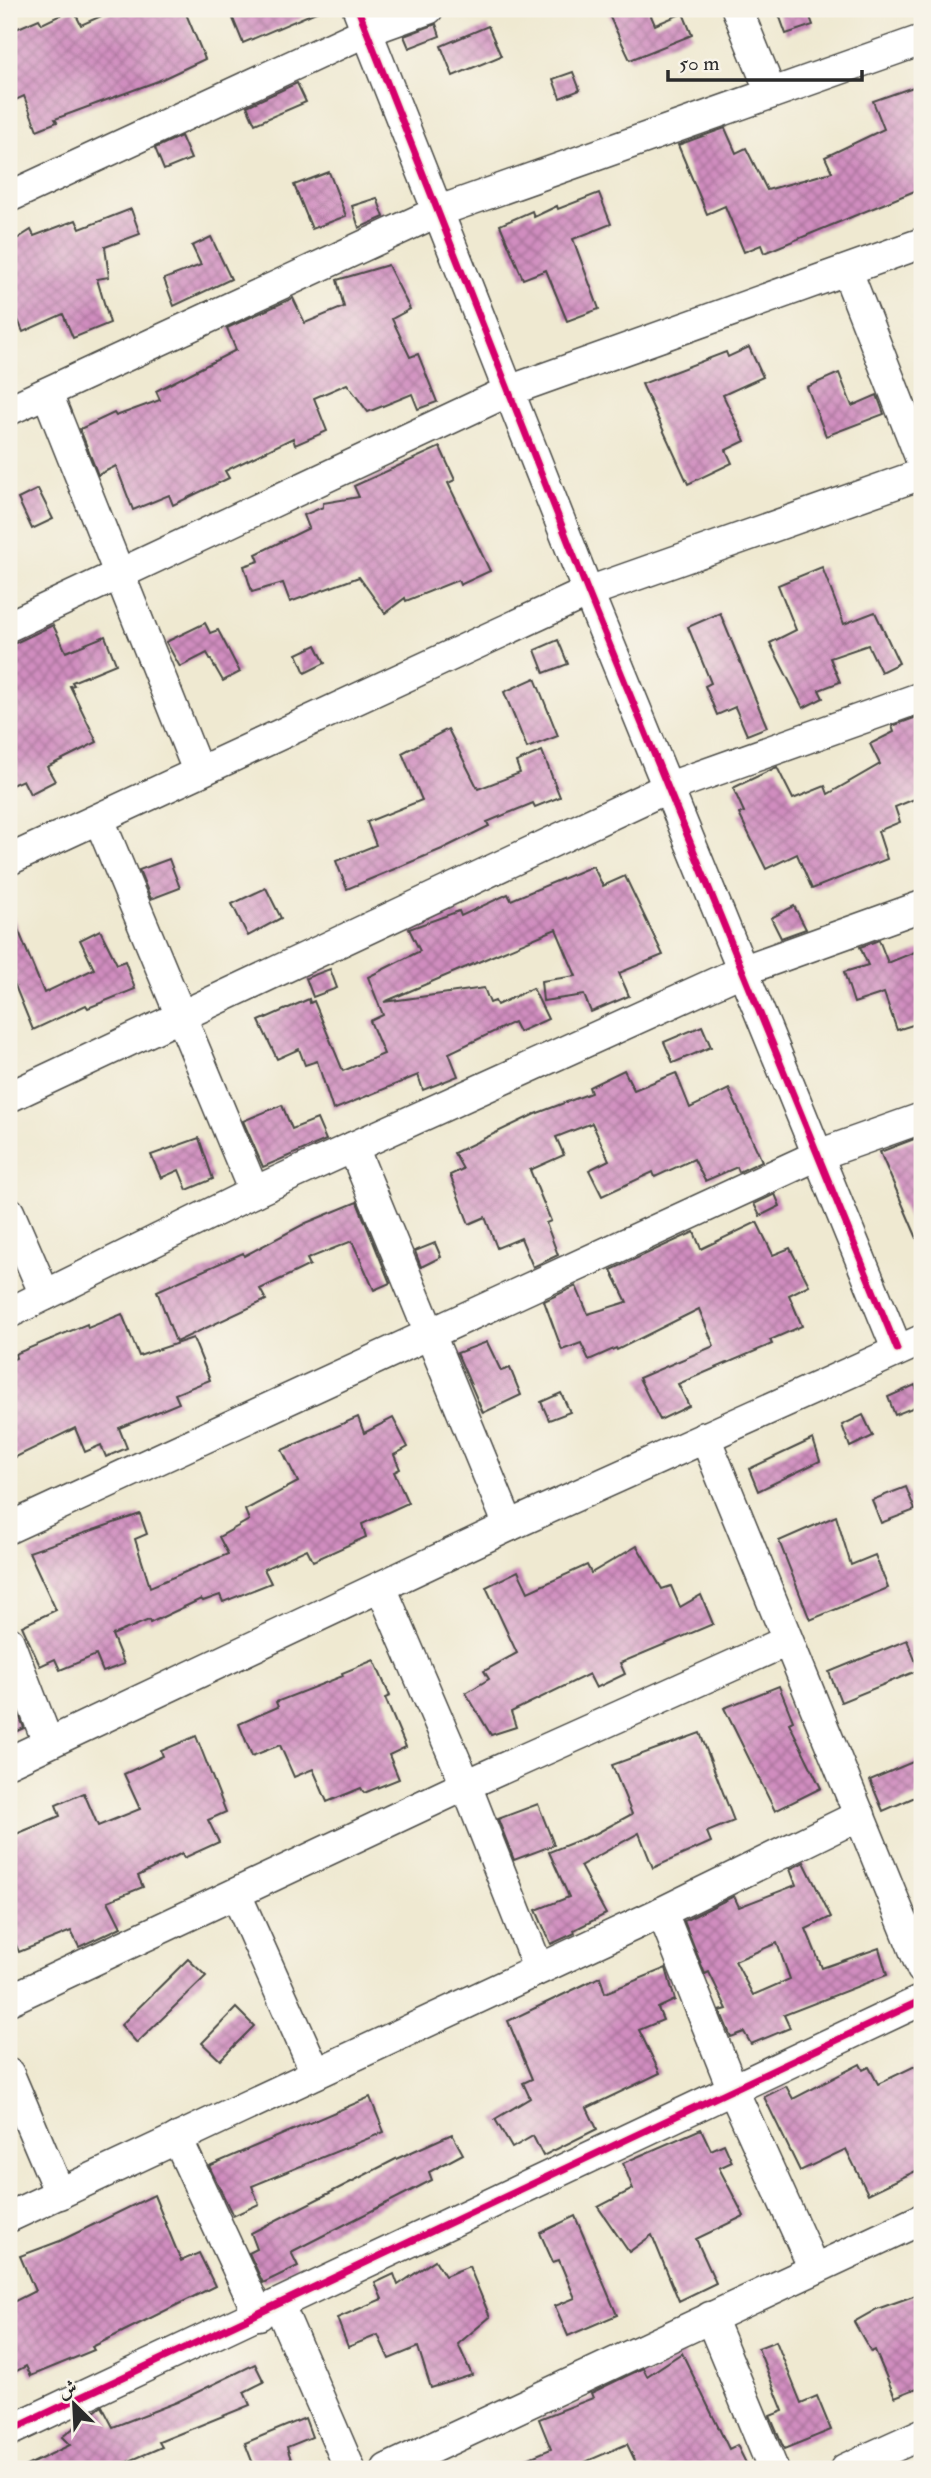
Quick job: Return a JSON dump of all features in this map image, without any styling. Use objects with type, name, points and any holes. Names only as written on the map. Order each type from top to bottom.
[{"type":"street","points":[[9,197],[362,20],[428,9]]},
{"type":"street","points":[[737,9],[771,93]]},
{"type":"street","points":[[9,1762],[509,1525],[909,1345],[818,1155],[589,592],[362,20]]},
{"type":"street","points":[[9,410],[439,211],[922,40]]},
{"type":"street","points":[[9,626],[511,390],[922,243]]},
{"type":"street","points":[[847,271],[922,462]]},
{"type":"street","points":[[47,393],[198,771]]},
{"type":"street","points":[[9,860],[589,592],[922,474]]},
{"type":"street","points":[[9,1097],[669,787],[922,698]]},
{"type":"street","points":[[99,819],[254,1192]]},
{"type":"street","points":[[9,1314],[254,1192],[744,971],[922,906]]},
{"type":"street","points":[[9,1528],[818,1155],[922,1118]]},
{"type":"street","points":[[353,1147],[509,1525]]},
{"type":"street","points":[[9,1212],[45,1295]]},
{"type":"street","points":[[705,1437],[922,1969]]},
{"type":"street","points":[[382,1587],[466,1785],[538,1968]]},
{"type":"street","points":[[9,2000],[466,1785],[787,1641]]},
{"type":"street","points":[[9,1642],[48,1743]]},
{"type":"street","points":[[9,2217],[662,1912],[860,1815]]},
{"type":"street","points":[[236,1894],[316,2073]]},
{"type":"street","points":[[662,1912],[733,2091],[814,2269]]},
{"type":"street","points":[[9,2431],[922,2000]]},
{"type":"street","points":[[9,2074],[60,2194]]},
{"type":"street","points":[[177,2138],[350,2469]]},
{"type":"street","points":[[387,2469],[922,2219]]},
{"type":"street","points":[[710,2317],[773,2469]]},
{"type":"street","points":[[845,2469],[922,2434]]},
{"type":"building","points":[[73,9],[81,25],[117,9],[184,9],[205,59],[158,81],[55,119],[57,122],[37,130],[24,96],[9,103],[9,32],[39,19],[42,24]]},
{"type":"building","points":[[229,9],[323,9],[243,43]]},
{"type":"building","points":[[606,9],[648,9],[655,25],[683,13],[692,35],[630,60]]},
{"type":"building","points":[[777,9],[807,9],[813,25],[786,34]]},
{"type":"building","points":[[436,24],[440,36],[409,48],[404,36]]},
{"type":"building","points":[[488,26],[501,56],[453,76],[441,46]]},
{"type":"building","points":[[573,72],[580,90],[560,98],[553,79]]},
{"type":"building","points":[[297,83],[306,102],[255,124],[247,106]]},
{"type":"building","points":[[922,84],[922,188],[764,253],[761,245],[744,252],[725,206],[707,214],[678,145],[725,128],[736,153],[746,148],[767,190],[832,172],[825,157],[884,129],[873,101]]},
{"type":"building","points":[[181,136],[191,159],[164,170],[155,148]]},
{"type":"building","points":[[329,172],[346,216],[312,229],[294,185]]},
{"type":"building","points":[[599,193],[611,224],[573,239],[599,309],[567,321],[546,270],[523,279],[500,225],[532,211],[534,217],[557,206],[558,209]]},
{"type":"building","points":[[377,198],[384,217],[359,228],[352,206]]},
{"type":"building","points":[[131,209],[140,234],[105,247],[109,277],[97,279],[110,323],[73,338],[63,314],[23,332],[9,297],[9,244],[31,230],[34,236],[76,220],[80,229]]},
{"type":"building","points":[[211,237],[231,279],[174,306],[164,279],[201,265],[192,246]]},
{"type":"building","points":[[388,265],[410,309],[392,319],[410,357],[418,354],[437,402],[418,409],[412,394],[368,412],[347,384],[314,398],[327,431],[295,445],[293,438],[225,471],[229,478],[173,505],[169,495],[133,510],[116,466],[98,475],[80,429],[114,413],[116,416],[160,400],[156,391],[236,350],[227,328],[293,298],[305,323],[344,307],[337,280]]},
{"type":"building","points":[[749,347],[763,377],[723,395],[745,441],[726,450],[732,463],[688,484],[642,384],[726,352],[728,357]]},
{"type":"building","points":[[839,373],[852,406],[877,395],[884,414],[826,436],[807,387]]},
{"type":"building","points":[[440,447],[455,480],[448,483],[490,571],[460,585],[458,580],[406,601],[405,598],[385,613],[359,577],[290,602],[283,583],[252,592],[244,566],[259,561],[256,554],[309,528],[304,515],[323,507],[323,503],[359,497],[354,486]]},
{"type":"building","points":[[38,489],[53,519],[32,529],[18,499]]},
{"type":"building","points":[[822,567],[844,624],[875,612],[899,663],[881,672],[868,645],[830,658],[840,682],[819,690],[823,698],[803,708],[770,643],[796,630],[778,585]]},
{"type":"building","points":[[720,613],[767,727],[747,735],[735,707],[717,715],[705,686],[711,683],[688,627]]},
{"type":"building","points":[[205,623],[210,633],[218,630],[240,672],[223,681],[207,653],[180,667],[166,642]]},
{"type":"building","points":[[53,625],[66,652],[105,636],[116,664],[72,682],[74,685],[70,686],[97,742],[47,767],[55,781],[30,794],[23,780],[9,786],[9,646]]},
{"type":"building","points":[[558,640],[568,664],[544,673],[535,650]]},
{"type":"building","points":[[316,645],[325,663],[305,673],[297,654]]},
{"type":"building","points":[[535,678],[558,736],[527,748],[504,692]]},
{"type":"building","points":[[917,717],[922,729],[922,796],[895,807],[900,822],[878,831],[887,859],[812,889],[797,854],[766,869],[739,814],[744,812],[733,788],[777,767],[793,799],[825,786],[828,794],[880,764],[870,744],[894,732],[892,726]]},
{"type":"building","points":[[448,729],[478,789],[520,773],[516,762],[542,751],[560,797],[535,807],[533,803],[487,822],[489,826],[442,849],[347,889],[336,861],[376,845],[367,822],[422,800],[402,753]]},
{"type":"building","points":[[169,859],[180,888],[151,899],[139,870]]},
{"type":"building","points":[[593,866],[603,886],[625,876],[663,955],[619,973],[629,996],[591,1012],[584,995],[543,1001],[541,981],[576,976],[556,929],[384,1002],[484,988],[490,1003],[495,1001],[497,1005],[533,988],[548,1019],[519,1032],[514,1022],[449,1053],[458,1076],[423,1090],[418,1075],[333,1110],[317,1061],[305,1065],[299,1049],[277,1059],[259,1021],[309,999],[310,1003],[314,1001],[343,1071],[384,1054],[370,1021],[383,1015],[368,977],[420,951],[409,929],[459,911],[461,916],[508,894],[511,900]]},
{"type":"building","points":[[266,888],[281,918],[248,936],[232,904]]},
{"type":"building","points":[[794,906],[806,929],[781,938],[771,918]]},
{"type":"building","points":[[9,907],[44,993],[94,969],[80,940],[100,930],[117,964],[125,961],[135,989],[88,1008],[86,1005],[33,1030],[9,971]]},
{"type":"building","points":[[879,940],[888,963],[922,949],[922,1022],[897,1030],[884,993],[854,1003],[844,972],[868,965],[860,947]]},
{"type":"building","points":[[330,969],[337,988],[313,997],[306,978]]},
{"type":"building","points":[[702,1026],[711,1047],[673,1063],[664,1042]]},
{"type":"building","points":[[624,1070],[634,1090],[676,1073],[690,1108],[729,1089],[762,1161],[739,1172],[737,1167],[705,1181],[694,1159],[655,1177],[653,1172],[602,1196],[589,1170],[609,1160],[592,1123],[556,1137],[564,1155],[530,1170],[551,1221],[546,1223],[558,1255],[533,1267],[521,1238],[497,1248],[485,1217],[469,1224],[450,1175],[463,1169],[454,1153],[535,1114],[591,1093],[589,1087]]},
{"type":"building","points":[[282,1105],[292,1129],[317,1119],[326,1140],[263,1167],[243,1121]]},
{"type":"building","points":[[922,1136],[922,1250],[880,1152]]},
{"type":"building","points":[[199,1138],[213,1179],[187,1190],[179,1170],[161,1178],[151,1155]]},
{"type":"building","points":[[775,1194],[780,1206],[760,1216],[754,1204]]},
{"type":"building","points":[[357,1202],[390,1283],[374,1290],[352,1241],[307,1259],[310,1265],[260,1289],[266,1300],[176,1342],[157,1291],[243,1253],[244,1256],[306,1223]]},
{"type":"building","points":[[757,1222],[773,1255],[790,1248],[809,1285],[789,1295],[802,1326],[770,1340],[772,1344],[678,1384],[689,1406],[660,1420],[639,1378],[714,1346],[699,1309],[617,1350],[616,1348],[589,1360],[581,1343],[562,1350],[544,1301],[576,1286],[588,1314],[627,1302],[611,1270],[694,1232],[701,1249]]},
{"type":"building","points":[[435,1243],[441,1257],[421,1267],[415,1251]]},
{"type":"building","points":[[122,1314],[139,1356],[193,1338],[210,1380],[175,1394],[179,1403],[119,1428],[127,1448],[106,1457],[101,1445],[85,1452],[75,1428],[14,1458],[9,1447],[9,1361],[16,1358],[15,1354],[87,1324],[88,1328]]},
{"type":"building","points":[[487,1342],[501,1371],[510,1368],[521,1395],[483,1413],[457,1353]]},
{"type":"building","points":[[915,1385],[922,1404],[895,1415],[888,1397]]},
{"type":"building","points":[[561,1393],[570,1412],[549,1420],[541,1402]]},
{"type":"building","points":[[863,1415],[873,1436],[850,1447],[842,1425]]},
{"type":"building","points":[[358,1417],[364,1433],[393,1418],[408,1447],[394,1455],[400,1469],[394,1472],[408,1503],[362,1524],[366,1537],[313,1561],[307,1549],[264,1569],[271,1583],[223,1602],[220,1595],[203,1601],[201,1599],[150,1623],[149,1620],[112,1635],[124,1664],[103,1672],[96,1655],[60,1670],[55,1659],[40,1666],[22,1626],[56,1610],[29,1552],[140,1514],[147,1534],[135,1539],[150,1587],[228,1554],[219,1537],[249,1520],[245,1510],[298,1482],[282,1450]]},
{"type":"building","points":[[813,1439],[820,1461],[758,1491],[749,1469]]},
{"type":"building","points":[[906,1487],[915,1510],[881,1523],[872,1500]]},
{"type":"building","points":[[836,1516],[851,1565],[875,1555],[888,1588],[810,1620],[779,1541]]},
{"type":"building","points":[[637,1546],[662,1589],[671,1586],[680,1607],[701,1595],[713,1624],[620,1663],[625,1674],[596,1688],[589,1674],[511,1712],[516,1727],[491,1735],[466,1693],[489,1679],[484,1671],[517,1653],[486,1587],[518,1571],[528,1592],[587,1565],[591,1573]]},
{"type":"building","points":[[907,1640],[919,1670],[841,1702],[829,1672]]},
{"type":"building","points":[[374,1660],[390,1696],[385,1698],[406,1747],[389,1755],[399,1779],[364,1793],[361,1788],[327,1802],[313,1769],[294,1777],[280,1745],[252,1756],[239,1724],[278,1707],[276,1702],[343,1676],[342,1673]]},
{"type":"building","points":[[779,1686],[793,1721],[789,1723],[821,1788],[775,1811],[724,1708]]},
{"type":"building","points":[[9,1690],[24,1728],[9,1735]]},
{"type":"building","points":[[700,1733],[734,1821],[707,1832],[711,1842],[653,1868],[639,1833],[580,1866],[606,1914],[551,1944],[536,1910],[569,1897],[549,1852],[597,1833],[632,1814],[612,1765]]},
{"type":"building","points":[[196,1736],[226,1812],[208,1820],[219,1842],[184,1858],[182,1853],[138,1876],[143,1887],[108,1901],[121,1927],[79,1947],[71,1931],[19,1952],[9,1930],[9,1837],[60,1816],[56,1805],[84,1793],[98,1826],[140,1809],[124,1774],[163,1756],[161,1751]]},
{"type":"building","points":[[922,1758],[922,1794],[883,1811],[870,1780]]},
{"type":"building","points":[[538,1804],[554,1845],[514,1860],[498,1819]]},
{"type":"building","points":[[804,1862],[831,1917],[806,1929],[822,1968],[879,1948],[887,1975],[784,2015],[790,2028],[751,2044],[744,2032],[731,2037],[720,2011],[727,2009],[709,1972],[705,1974],[684,1921],[734,1896],[739,1907],[796,1885],[790,1869]],"holes":[[[777,1943],[790,1979],[753,1995],[735,1961]]]},
{"type":"building","points":[[188,1959],[206,1976],[137,2043],[121,2025]]},
{"type":"building","points":[[666,1968],[675,2000],[658,2008],[663,2020],[639,2030],[660,2073],[587,2108],[597,2129],[543,2156],[533,2136],[512,2148],[495,2119],[530,2098],[523,2083],[532,2079],[508,2021],[600,1977],[605,1993]]},
{"type":"building","points":[[236,2008],[254,2026],[220,2060],[202,2043]]},
{"type":"building","points":[[860,2064],[863,2070],[869,2067],[878,2084],[915,2066],[922,2081],[922,2168],[868,2194],[846,2149],[800,2171],[764,2097],[786,2086],[793,2099]]},
{"type":"building","points":[[370,2097],[384,2132],[252,2186],[259,2204],[233,2216],[209,2166]]},
{"type":"building","points":[[701,2129],[711,2150],[724,2144],[732,2162],[719,2168],[744,2216],[696,2239],[716,2283],[679,2301],[652,2235],[629,2252],[598,2207],[633,2189],[623,2163]]},
{"type":"building","points":[[452,2134],[463,2154],[429,2172],[432,2180],[291,2252],[298,2266],[263,2283],[249,2253],[257,2249],[251,2233],[396,2159]]},
{"type":"building","points":[[154,2195],[181,2261],[199,2253],[215,2286],[92,2347],[94,2350],[31,2376],[26,2366],[9,2375],[9,2304],[35,2291],[20,2256],[60,2241]]},
{"type":"building","points":[[575,2216],[617,2315],[568,2336],[555,2306],[575,2298],[559,2260],[553,2262],[540,2233]]},
{"type":"building","points":[[435,2260],[445,2276],[469,2266],[490,2317],[458,2344],[472,2375],[431,2388],[418,2347],[389,2359],[378,2335],[348,2347],[337,2318],[382,2299],[375,2283],[394,2274],[398,2285]]},
{"type":"building","points":[[922,2293],[922,2386],[895,2397],[875,2350],[871,2352],[854,2322],[877,2309]]},
{"type":"building","points":[[776,2341],[801,2403],[817,2396],[831,2430],[784,2449],[770,2416],[783,2411],[758,2348]]},
{"type":"building","points":[[682,2353],[729,2449],[737,2445],[749,2469],[639,2469],[627,2444],[585,2462],[587,2469],[503,2469],[551,2449],[539,2419],[593,2398],[591,2393],[643,2368],[647,2376]]},
{"type":"building","points":[[255,2364],[264,2382],[244,2392],[250,2405],[159,2442],[162,2447],[111,2469],[20,2469],[70,2445],[62,2437],[102,2406],[113,2427],[177,2402]]},
{"type":"building","points":[[305,2418],[312,2437],[287,2447],[294,2469],[255,2469],[245,2443]]},
{"type":"cycle path","points":[[358,9],[588,592],[897,1349]]},
{"type":"cycle path","points":[[9,2431],[922,2000]]}]
